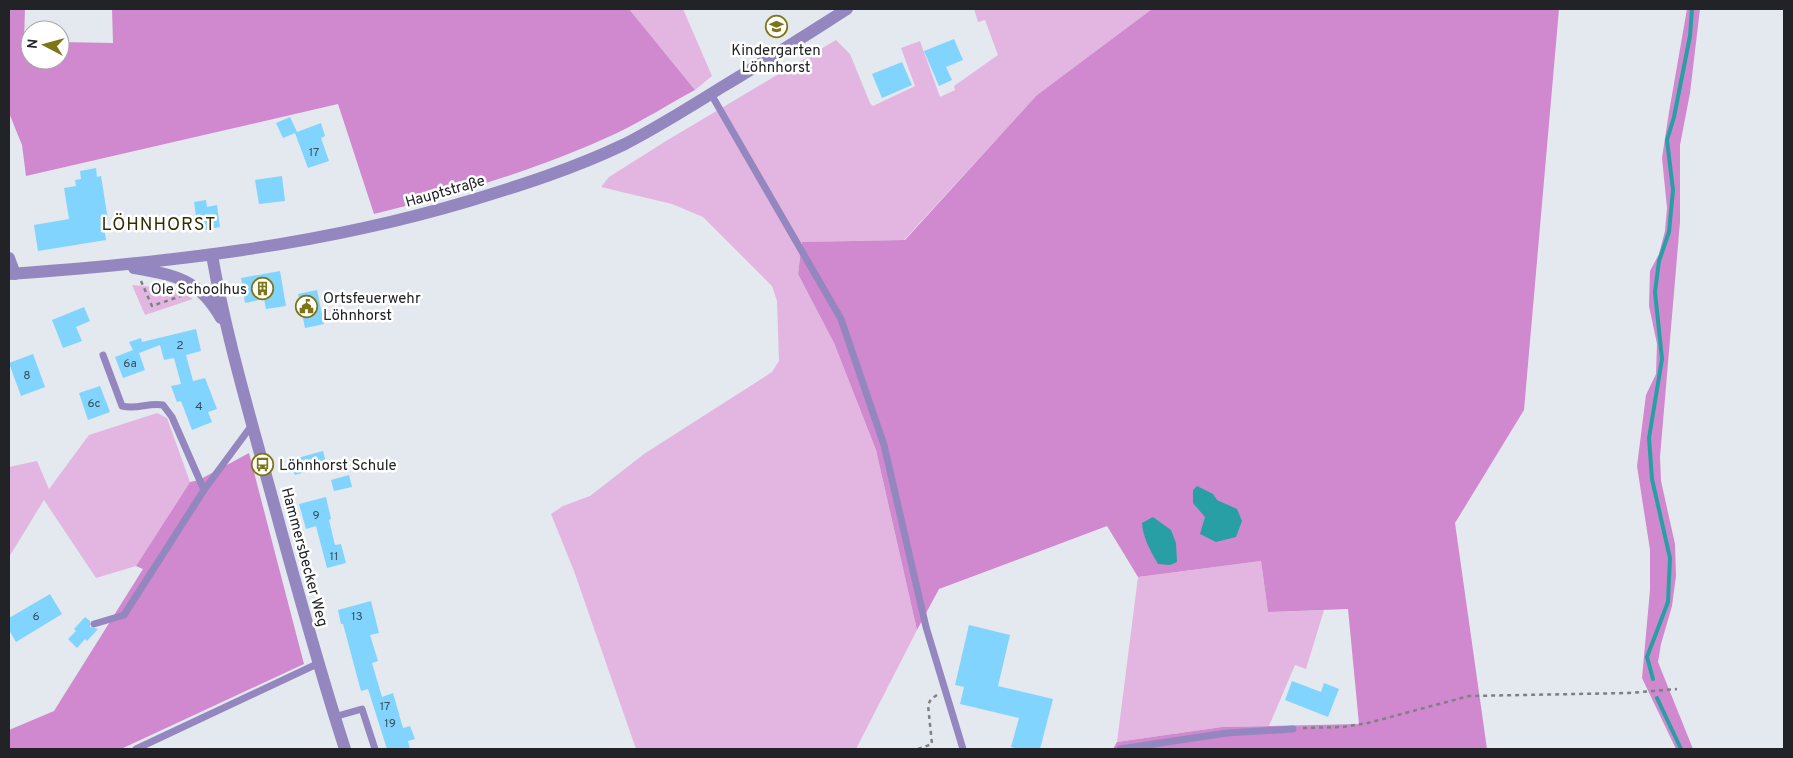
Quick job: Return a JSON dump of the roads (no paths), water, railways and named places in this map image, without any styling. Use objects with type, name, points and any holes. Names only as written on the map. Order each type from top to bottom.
[{"type":"street","name":"Hauptstraße","points":[[12,274],[122,266],[212,255],[308,240],[424,214],[503,191],[550,176],[625,143],[675,116],[847,9]]},
{"type":"street","name":"Hammersbecker Weg","points":[[212,255],[226,326],[252,424],[317,664],[345,749]]},
{"type":"street","points":[[9,258],[12,274]]},
{"type":"street","points":[[122,266],[155,272],[187,282],[200,290],[216,308],[226,326]]},
{"type":"lane","points":[[711,94],[842,319],[884,446],[926,627],[963,749]]},
{"type":"lane","points":[[103,354],[122,406],[131,408],[154,403],[163,405],[172,417],[204,490]]},
{"type":"lane","points":[[94,624],[124,615],[204,490],[252,424]]},
{"type":"lane","points":[[136,749],[317,664]]},
{"type":"lane","points":[[334,717],[362,709],[374,749]]},
{"type":"lane","points":[[1120,749],[1227,733],[1293,729]]},
{"type":"water","points":[[1197,486],[1213,494],[1217,500],[1237,509],[1242,521],[1236,537],[1216,542],[1200,534],[1205,517],[1193,503],[1193,490]]},
{"type":"water","points":[[1153,517],[1171,530],[1176,543],[1177,562],[1170,565],[1158,564],[1152,554],[1145,539],[1142,523]]},
{"type":"waterway","points":[[1653,679],[1647,657],[1668,602],[1670,558],[1652,479],[1649,438],[1662,359],[1655,292],[1659,261],[1669,232],[1673,190],[1667,140],[1674,117],[1690,36],[1692,9]]},
{"type":"waterway","points":[[1657,698],[1681,749]]},
{"type":"place","name":"Kindergarten Löhnhorst","points":[[776,27]]},
{"type":"place","name":"Ole Schoolhus","points":[[263,289]]},
{"type":"place","name":"Ortsfeuerwehr Löhnhorst","points":[[307,307]]},
{"type":"place","name":"Löhnhorst Schule","points":[[263,465]]},
{"type":"district","name":"LÖHNHORST","points":[[159,224]]}]
